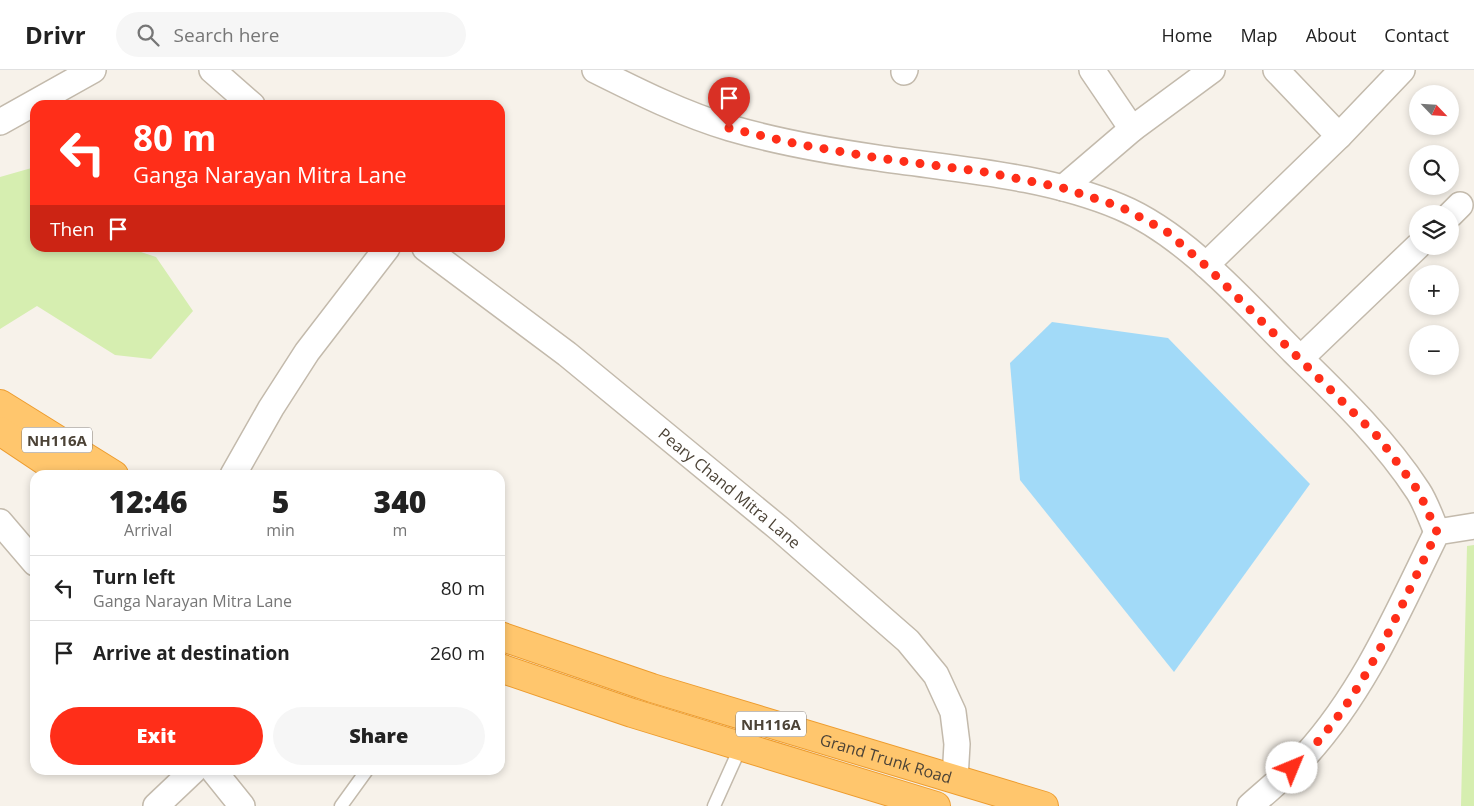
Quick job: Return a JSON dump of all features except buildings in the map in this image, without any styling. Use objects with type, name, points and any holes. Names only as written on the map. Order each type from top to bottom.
[{"type":"highway","name":"NH116A","points":[[0,404],[106,470]]},
{"type":"highway","name":"NH116A","points":[[0,431],[58,470]]},
{"type":"highway","name":"Grand Trunk Road","points":[[505,638],[652,688],[1044,806]]},
{"type":"highway","name":"Grand Trunk Road","points":[[505,670],[632,713],[936,806]]},
{"type":"street","points":[[39,100],[93,70]]},
{"type":"street","points":[[212,70],[246,100]]},
{"type":"street","points":[[595,70],[654,100],[729,128],[797,144],[878,158],[985,172],[1063,188],[1121,207],[1166,231],[1206,266],[1301,358],[1379,438],[1419,492],[1437,532]]},
{"type":"street","points":[[1092,70],[1132,130]]},
{"type":"street","points":[[1063,188],[1132,130],[1212,70]]},
{"type":"street","points":[[1276,70],[1339,136]]},
{"type":"street","points":[[1206,266],[1339,136],[1402,70]]},
{"type":"street","points":[[0,122],[30,105]]},
{"type":"street","points":[[236,470],[306,352],[383,252]]},
{"type":"street","name":"Peary Chand Mitra Lane","points":[[430,252],[568,354],[781,530],[908,641],[936,675],[953,712],[957,744],[955,779]]},
{"type":"street","points":[[1301,358],[1409,255]]},
{"type":"street","points":[[0,522],[30,556]]},
{"type":"street","points":[[1437,532],[1474,526]]},
{"type":"street","points":[[1250,806],[1306,755],[1344,707],[1382,645],[1437,532]]},
{"type":"street","points":[[156,806],[189,775]]},
{"type":"street","points":[[217,775],[242,806]]},
{"type":"lane","points":[[714,806],[741,746]]},
{"type":"lane","points":[[341,806],[363,775]]},
{"type":"green space","points":[[30,168],[30,252],[141,252],[156,257],[193,311],[151,359],[115,355],[37,306],[0,329],[0,177]]},
{"type":"green space","points":[[1474,545],[1474,806],[1461,806],[1467,546]]},
{"type":"water","points":[[1052,322],[1168,338],[1310,484],[1174,672],[1020,480],[1010,363]]},
{"type":"route","points":[[729,128],[797,144],[878,158],[985,172],[1063,188],[1121,207],[1166,231],[1206,266],[1301,358],[1379,438],[1419,492],[1437,532],[1382,645],[1344,707],[1306,755],[1292,768]]}]
